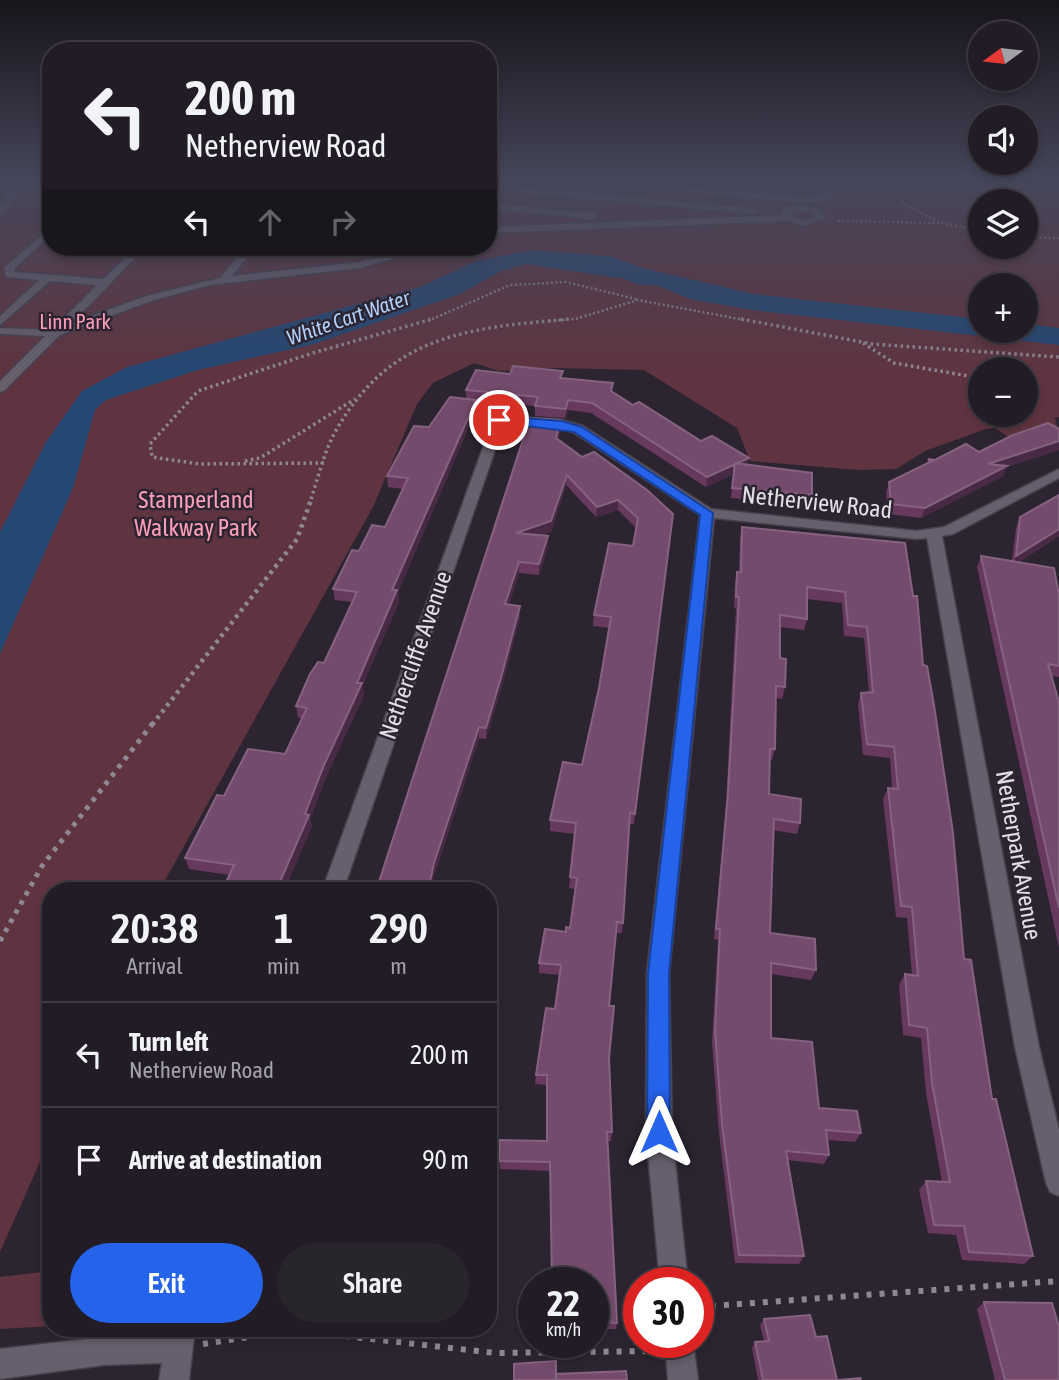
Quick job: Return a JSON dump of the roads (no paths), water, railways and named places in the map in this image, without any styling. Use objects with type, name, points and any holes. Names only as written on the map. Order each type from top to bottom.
[{"type":"street","points":[[33,245],[15,260],[7,272],[15,278],[105,282]]},
{"type":"street","points":[[0,388],[132,256]]},
{"type":"street","points":[[225,279],[244,256]]},
{"type":"street","points":[[343,267],[351,256]]},
{"type":"street","points":[[0,331],[54,333],[150,298],[225,279],[343,267],[390,256]]},
{"type":"street","points":[[0,322],[45,280]]},
{"type":"street","name":"Netherview Road","points":[[499,420],[562,425],[578,429],[707,513],[934,535],[948,531],[1059,473]]},
{"type":"street","name":"Nethercliffe Avenue","points":[[335,882],[499,420]]},
{"type":"street","points":[[672,1267],[659,1132],[658,973],[707,513]]},
{"type":"street","name":"Netherpark Avenue","points":[[934,535],[1027,1047],[1059,1183]]},
{"type":"street","points":[[0,1364],[179,1338],[174,1380]]},
{"type":"street","points":[[680,1358],[683,1380]]},
{"type":"water","name":"White Cart Water","points":[[532,250],[609,256],[646,269],[754,294],[968,318],[968,335],[752,310],[690,299],[659,286],[637,284],[625,279],[526,264],[501,271],[460,294],[314,344],[198,370],[106,400],[95,410],[73,488],[0,654],[0,532],[46,442],[82,391],[127,367],[420,287],[476,261]]},
{"type":"water","points":[[1038,325],[1059,328],[1059,345],[1038,343]]},
{"type":"park label","name":"Linn Park","points":[[75,321]]},
{"type":"park label","name":"Stamperland Walkway Park","points":[[196,513]]}]
